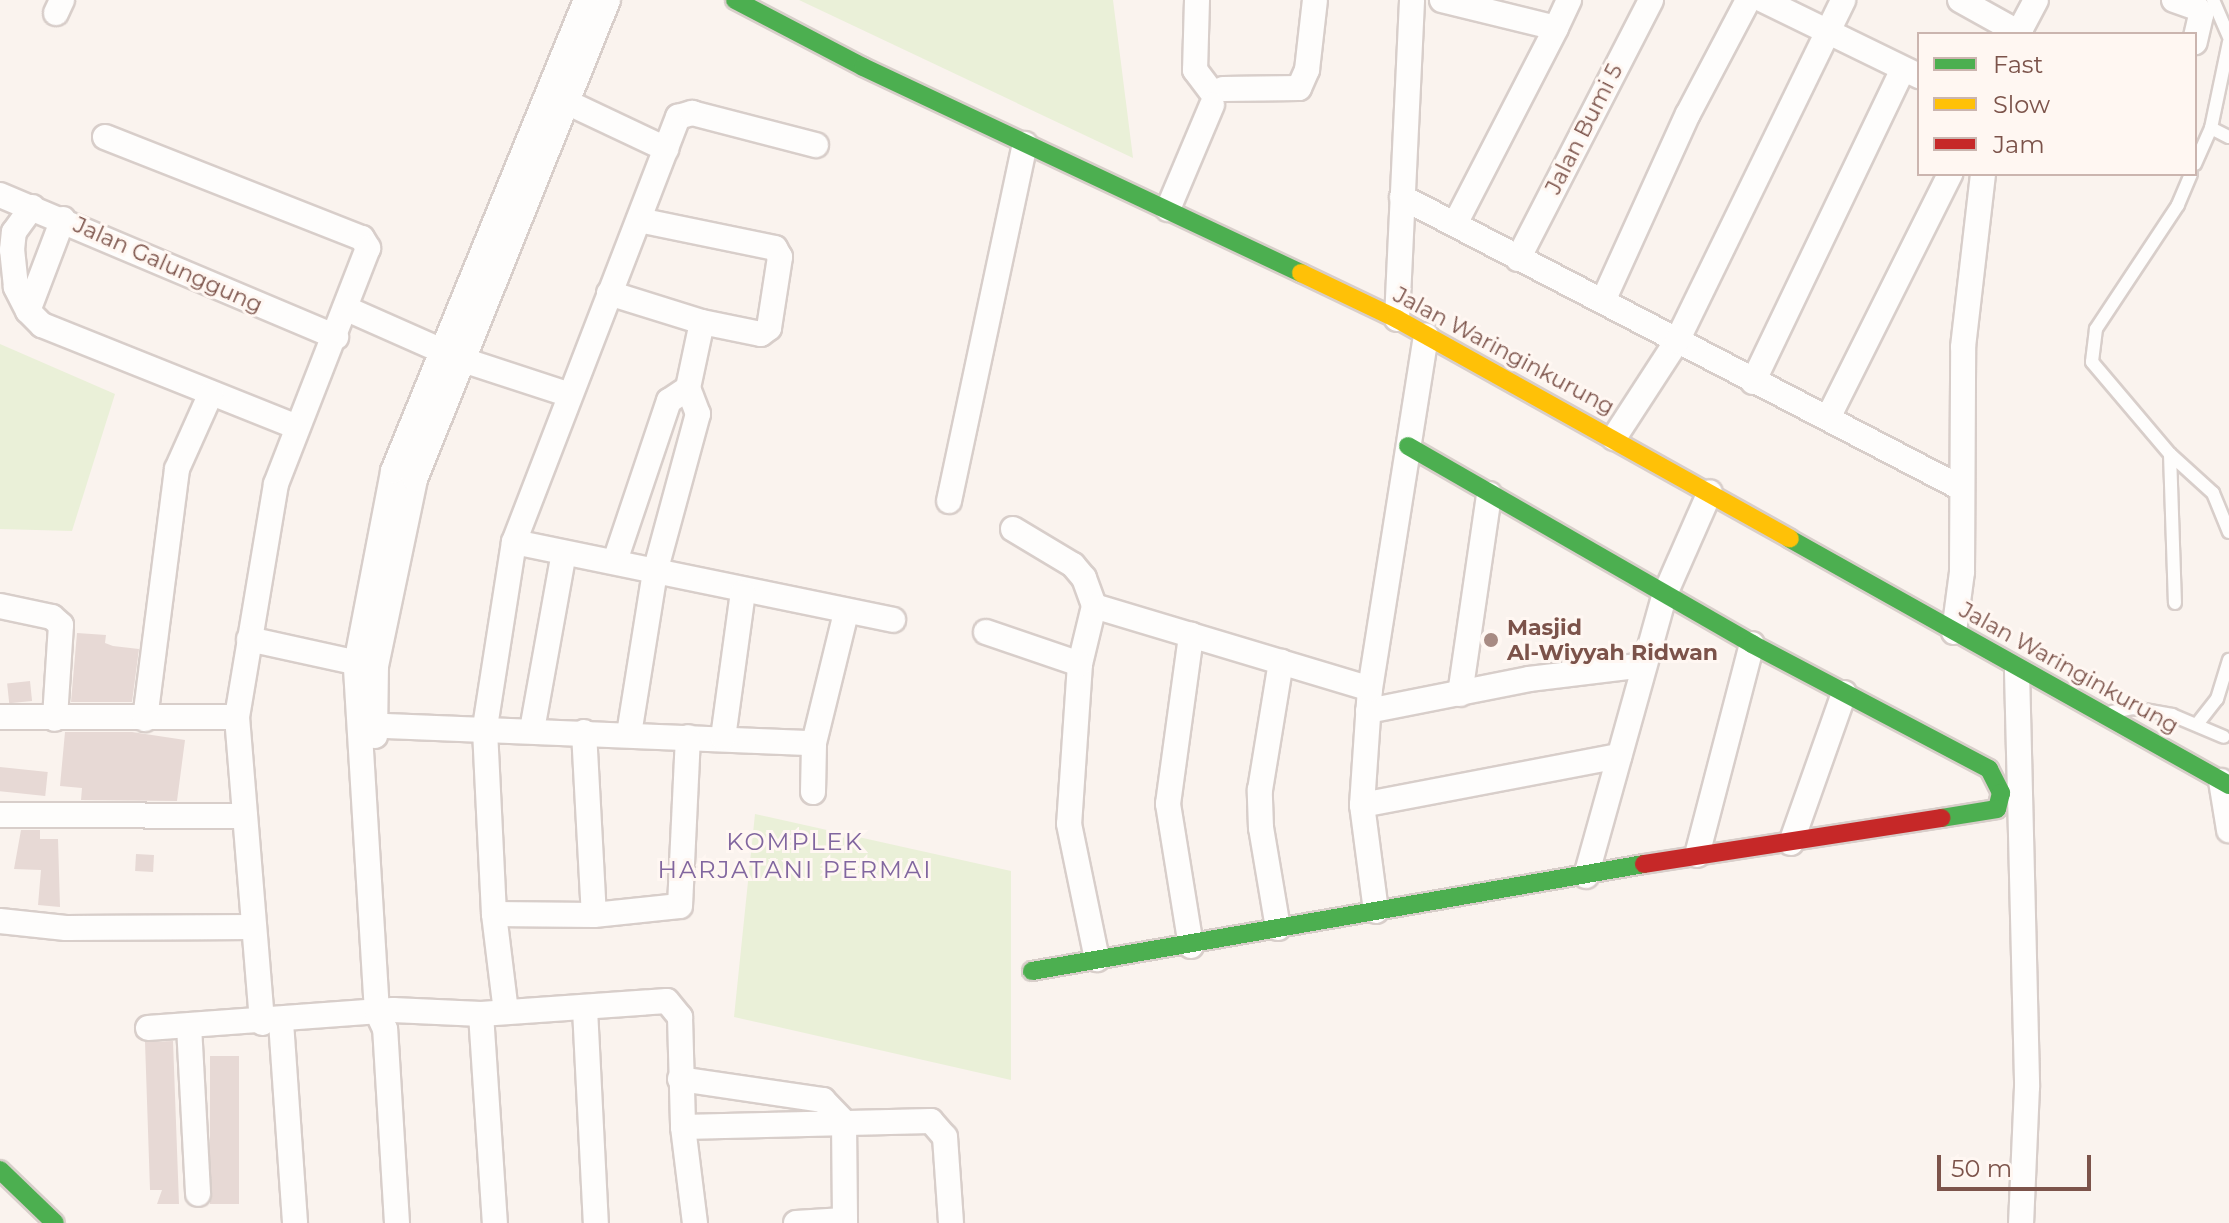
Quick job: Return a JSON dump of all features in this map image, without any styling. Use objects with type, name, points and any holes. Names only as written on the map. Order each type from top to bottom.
[{"type":"main road","name":"Jalan Waringinkurung","points":[[735,0],[1025,144],[1397,319],[1710,492],[2017,671],[2103,714],[2225,783]]},
{"type":"main road","points":[[1032,971],[1191,946],[1697,855],[1997,809],[2000,801],[1998,783],[1989,769],[1752,644],[1408,446]]},
{"type":"main road","points":[[0,1170],[55,1223]]},
{"type":"street","points":[[560,99],[586,0]]},
{"type":"street","points":[[397,1223],[366,725],[366,665],[393,471],[452,355],[560,99],[608,0]]},
{"type":"street","points":[[1197,0],[1195,70],[1215,95]]},
{"type":"street","points":[[1215,95],[1294,91],[1304,84],[1315,0]]},
{"type":"street","points":[[1397,319],[1412,0]]},
{"type":"street","points":[[1442,0],[1556,28]]},
{"type":"street","points":[[1455,224],[1569,0]]},
{"type":"street","name":"Jalan Bumi 5","points":[[1518,259],[1651,0]]},
{"type":"street","points":[[1603,301],[1688,114],[1748,0]]},
{"type":"street","points":[[1753,382],[1911,73],[1763,0]]},
{"type":"street","points":[[1614,438],[1677,341],[1843,0]]},
{"type":"street","points":[[1960,0],[2016,32]]},
{"type":"street","points":[[2020,32],[2036,0]]},
{"type":"street","points":[[2174,0],[2197,8],[2201,15],[2197,33]]},
{"type":"street","points":[[1168,209],[1215,95]]},
{"type":"street","points":[[560,99],[666,149]]},
{"type":"street","points":[[506,1012],[494,914],[485,727],[514,542],[567,394],[666,149],[684,113],[816,145]]},
{"type":"street","points":[[105,137],[362,238],[368,248],[336,337],[294,426],[276,484],[237,717],[254,927],[271,1022],[295,1223]]},
{"type":"street","points":[[949,501],[1025,144]]},
{"type":"street","points":[[1829,416],[1949,176]]},
{"type":"street","points":[[1954,632],[1962,572],[1959,487],[1963,347],[1983,176]]},
{"type":"street","name":"Jalan Galunggung","points":[[0,195],[63,219],[336,337]]},
{"type":"street","points":[[1402,197],[1753,382],[1829,416],[1959,487]]},
{"type":"street","points":[[32,207],[14,232],[12,250],[16,287],[28,311],[65,337],[294,426]]},
{"type":"street","points":[[28,311],[63,219]]},
{"type":"street","points":[[609,293],[702,322],[765,333],[779,252],[639,220]]},
{"type":"street","points":[[345,308],[452,355],[567,394]]},
{"type":"street","points":[[629,734],[655,572],[698,414],[688,388],[702,322]]},
{"type":"street","points":[[1376,911],[1362,805],[1369,700],[1426,335]]},
{"type":"street","points":[[615,561],[669,401],[688,388]]},
{"type":"street","points":[[145,719],[177,469],[211,393]]},
{"type":"street","points":[[1586,876],[1665,594],[1710,492]]},
{"type":"street","points":[[1460,694],[1489,494]]},
{"type":"street","points":[[1013,529],[1073,565],[1084,578],[1094,606],[1080,664],[1069,824],[1097,959]]},
{"type":"street","points":[[514,542],[615,561],[743,592],[893,620]]},
{"type":"street","points":[[532,730],[564,553]]},
{"type":"street","points":[[723,738],[743,592]]},
{"type":"street","points":[[0,606],[52,617],[61,625],[55,719]]},
{"type":"street","points":[[1094,606],[1281,662],[1369,700],[1460,694],[1529,679],[1644,665]]},
{"type":"street","points":[[813,792],[814,743],[846,613]]},
{"type":"street","points":[[986,632],[1080,664]]},
{"type":"street","points":[[1191,635],[1168,804],[1191,946]]},
{"type":"street","points":[[249,639],[366,665]]},
{"type":"street","points":[[1697,855],[1752,644]]},
{"type":"street","points":[[1278,928],[1261,828],[1260,790],[1281,662]]},
{"type":"street","points":[[2017,671],[2027,1087],[2021,1223]]},
{"type":"street","points":[[1791,843],[1844,693]]},
{"type":"street","points":[[0,717],[237,717]]},
{"type":"street","points":[[366,725],[485,727],[814,743]]},
{"type":"street","points":[[584,732],[594,915]]},
{"type":"street","points":[[494,914],[594,915],[680,906],[684,895],[688,737]]},
{"type":"street","points":[[1362,805],[1619,756]]},
{"type":"street","points":[[2225,783],[2229,830]]},
{"type":"street","points":[[1,821],[245,816]]},
{"type":"street","points":[[0,921],[66,928],[254,927]]},
{"type":"street","points":[[148,1028],[585,1009],[667,1001],[675,1005],[680,1017],[683,1127],[695,1223]]},
{"type":"street","points":[[585,1009],[596,1223]]},
{"type":"street","points":[[481,1014],[495,1223]]},
{"type":"street","points":[[189,1026],[198,1194]]},
{"type":"street","points":[[680,1079],[796,1092],[823,1100],[844,1122],[844,1222],[796,1223]]},
{"type":"street","points":[[683,1127],[931,1121],[941,1127],[951,1223]]},
{"type":"lane","points":[[2197,160],[2211,128],[2229,39],[2213,0]]},
{"type":"lane","points":[[2211,128],[2229,137]]},
{"type":"lane","points":[[2190,176],[2178,205],[2096,329],[2092,362],[2108,385],[2170,454],[2213,493],[2229,532]]},
{"type":"lane","points":[[2170,454],[2175,603]]},
{"type":"lane","points":[[2198,723],[2223,699],[2229,660]]},
{"type":"lane","points":[[2103,714],[2133,708],[2198,723],[2224,737]]},
{"type":"green space","points":[[799,0],[1113,0],[1133,158]]},
{"type":"green space","points":[[0,344],[115,394],[72,531],[0,529]]},
{"type":"green space","points":[[755,814],[1011,871],[1011,1080],[734,1017]]},
{"type":"building","points":[[77,633],[106,635],[105,643],[139,649],[132,702],[71,702]]},
{"type":"building","points":[[30,681],[32,701],[9,703],[7,683]]},
{"type":"building","points":[[65,732],[132,732],[185,740],[177,801],[81,800],[82,788],[60,786]]},
{"type":"building","points":[[0,767],[48,772],[45,796],[0,791]]},
{"type":"building","points":[[21,830],[40,830],[40,839],[58,839],[60,907],[38,905],[41,870],[14,869]]},
{"type":"building","points":[[136,854],[154,855],[153,872],[135,871]]},
{"type":"building","points":[[173,1041],[179,1204],[157,1204],[162,1190],[150,1190],[145,1042]]},
{"type":"building","points":[[210,1056],[239,1056],[239,1204],[210,1204]]},
{"type":"traffic: fast","points":[[735,0],[863,67],[1301,273]]},
{"type":"traffic: fast","points":[[1408,446],[1752,644],[1989,769],[2001,793],[1997,809],[1941,818]]},
{"type":"traffic: fast","points":[[1790,539],[2229,785]]},
{"type":"traffic: fast","points":[[1032,971],[1644,864]]},
{"type":"traffic: fast","points":[[0,1170],[55,1223]]},
{"type":"traffic: slow","points":[[1301,273],[1397,319],[1790,539]]},
{"type":"traffic: jam","points":[[1644,864],[1941,818]]},
{"type":"place","name":"Masjid Al-Wiyyah Ridwan","points":[[1491,640]]},
{"type":"district","name":"KOMPLEK HARJATANI PERMAI","points":[[795,856]]}]
